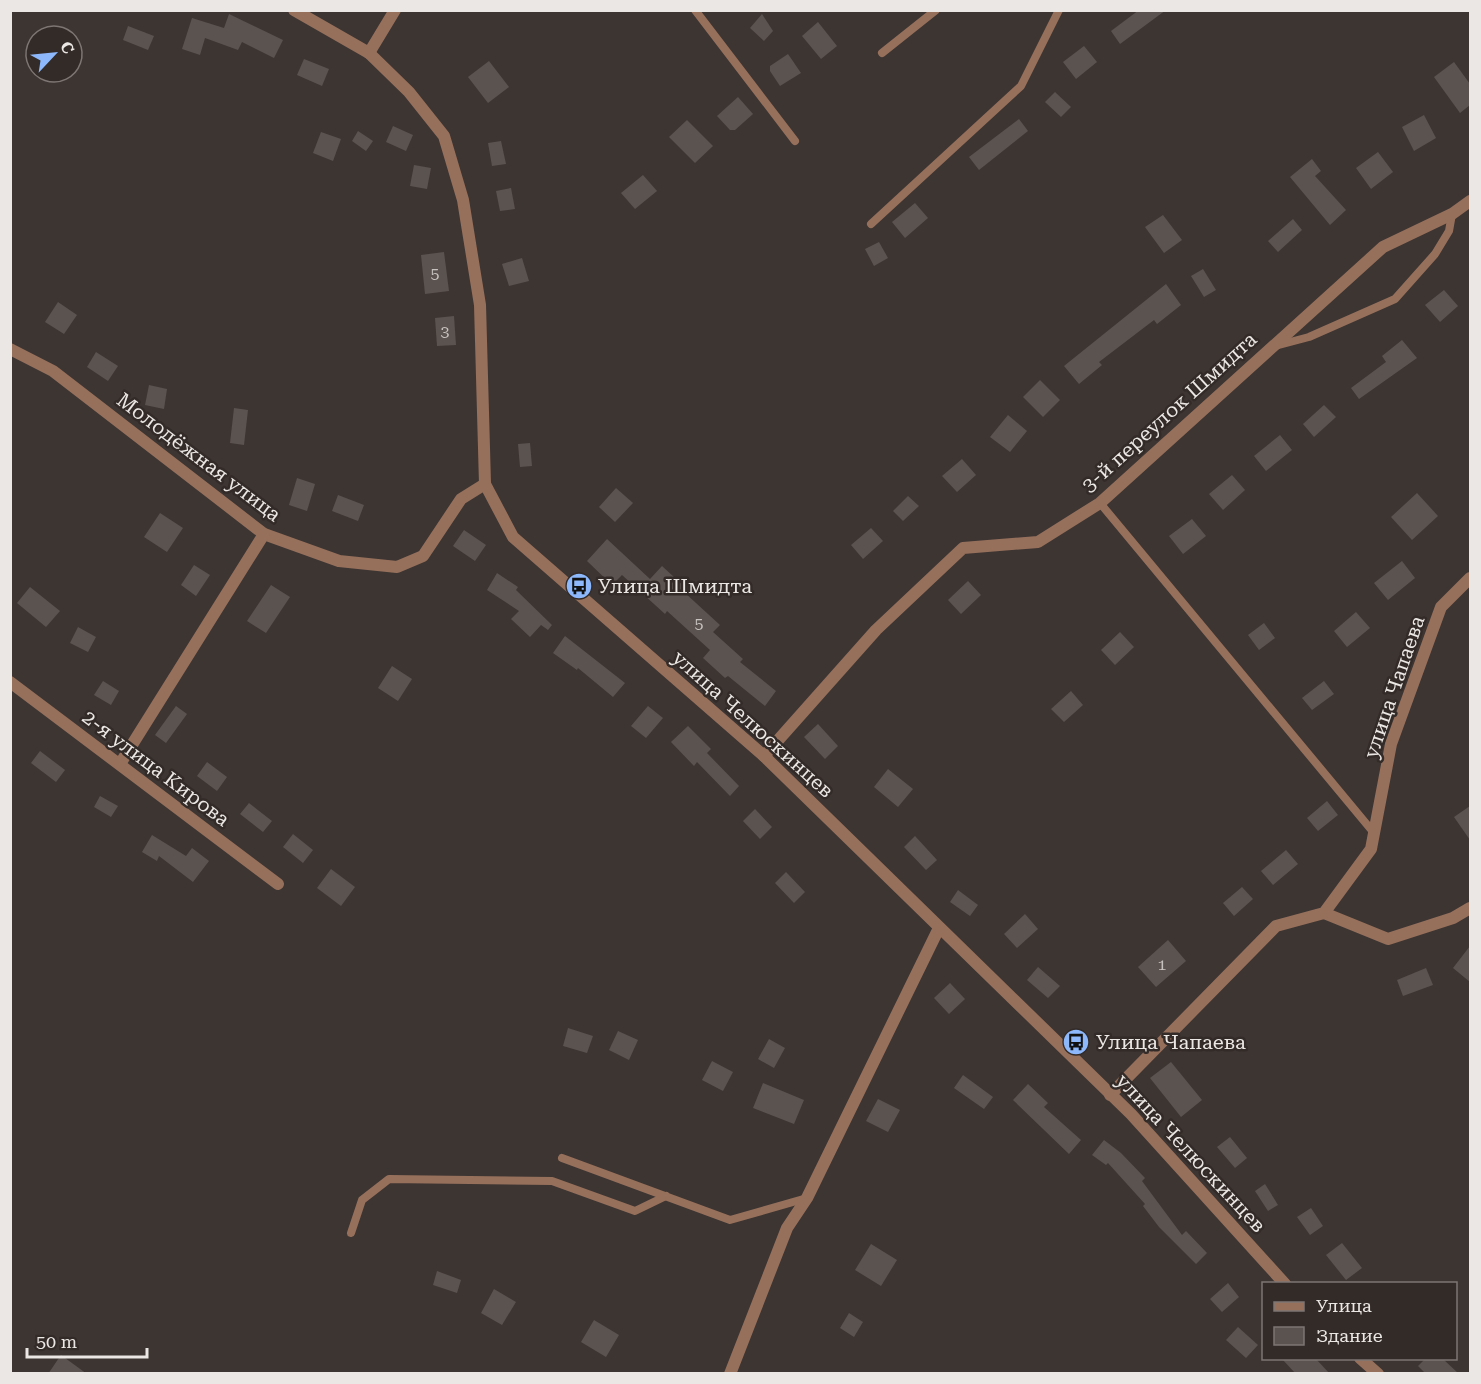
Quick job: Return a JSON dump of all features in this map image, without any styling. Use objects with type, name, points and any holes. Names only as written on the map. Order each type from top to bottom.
[{"type":"street","name":"улица Челюскинцев","points":[[294,10],[369,53],[409,92],[444,136],[463,200],[480,305],[485,484],[513,537],[764,756],[1147,1130],[1283,1282]]},
{"type":"street","points":[[369,53],[395,10]]},
{"type":"street","name":"3-й переулок Шмидта","points":[[764,756],[876,630],[963,548],[1038,542],[1100,503],[1383,247],[1452,214],[1470,201]]},
{"type":"street","name":"Молодёжная улица","points":[[10,349],[53,371],[264,534],[339,561],[397,567],[423,556],[461,498],[485,484]]},
{"type":"street","points":[[120,764],[264,534]]},
{"type":"street","name":"улица Чапаева","points":[[1324,914],[1371,849],[1391,744],[1441,607],[1470,578]]},
{"type":"street","name":"2-я улица Кирова","points":[[10,682],[278,884]]},
{"type":"street","points":[[1110,1095],[1276,926],[1324,914],[1388,939],[1453,918],[1470,909]]},
{"type":"street","points":[[730,1374],[787,1228],[807,1198],[939,928]]},
{"type":"street","points":[[1361,1360],[1378,1374]]},
{"type":"lane","points":[[695,10],[795,141]]},
{"type":"lane","points":[[882,53],[936,10]]},
{"type":"lane","points":[[871,224],[1021,86],[1059,10]]},
{"type":"lane","points":[[1275,346],[1309,337],[1395,299],[1435,254],[1449,231],[1452,214]]},
{"type":"lane","points":[[1100,503],[1374,832]]},
{"type":"lane","points":[[562,1158],[730,1220],[807,1198]]},
{"type":"lane","points":[[351,1233],[362,1200],[389,1179],[552,1181],[635,1211],[666,1196]]},
{"type":"building","points":[[1139,10],[1166,10],[1120,44],[1111,31]]},
{"type":"building","points":[[229,14],[283,40],[274,58],[242,42],[238,50],[205,38],[200,55],[182,49],[192,18],[224,28]]},
{"type":"building","points":[[762,14],[773,31],[764,41],[750,28]]},
{"type":"building","points":[[818,22],[837,46],[821,59],[802,36]]},
{"type":"building","points":[[128,26],[154,36],[148,50],[123,40]]},
{"type":"building","points":[[1084,46],[1097,62],[1076,79],[1063,62]]},
{"type":"building","points":[[788,54],[801,73],[780,86],[770,71],[770,66]]},
{"type":"building","points":[[304,59],[329,69],[322,86],[297,75]]},
{"type":"building","points":[[489,61],[509,87],[488,103],[468,77]]},
{"type":"building","points":[[1454,62],[1470,84],[1470,105],[1460,113],[1434,77]]},
{"type":"building","points":[[1055,92],[1071,107],[1061,117],[1045,102]]},
{"type":"building","points":[[738,97],[753,114],[735,130],[730,130],[717,116]]},
{"type":"building","points":[[1424,115],[1436,138],[1414,151],[1402,127]]},
{"type":"building","points":[[1019,119],[1028,131],[979,170],[969,157]]},
{"type":"building","points":[[687,120],[713,146],[695,163],[669,137]]},
{"type":"building","points":[[393,126],[413,135],[406,151],[386,142]]},
{"type":"building","points":[[358,131],[373,141],[366,151],[352,141]]},
{"type":"building","points":[[321,132],[341,139],[333,161],[313,153]]},
{"type":"building","points":[[501,141],[506,164],[492,166],[488,143]]},
{"type":"building","points":[[1378,152],[1393,172],[1371,189],[1356,168]]},
{"type":"building","points":[[1312,159],[1321,171],[1315,176],[1346,210],[1330,225],[1290,177]]},
{"type":"building","points":[[414,165],[431,168],[427,189],[410,186]]},
{"type":"building","points":[[643,175],[657,191],[635,209],[621,193]]},
{"type":"building","points":[[511,188],[515,209],[500,211],[496,191]]},
{"type":"building","points":[[915,203],[928,218],[905,238],[892,222]]},
{"type":"building","points":[[1163,215],[1182,240],[1164,253],[1145,227]]},
{"type":"building","points":[[1293,219],[1302,230],[1278,252],[1268,241]]},
{"type":"building","points":[[879,242],[888,258],[874,266],[865,249]]},
{"type":"building","points":[[444,252],[449,291],[425,294],[421,255]]},
{"type":"building","points":[[522,258],[529,281],[509,286],[502,264]]},
{"type":"building","points":[[1203,269],[1216,290],[1204,297],[1191,276]]},
{"type":"building","points":[[1166,284],[1181,305],[1157,324],[1154,320],[1099,362],[1102,365],[1079,384],[1064,366]]},
{"type":"building","points":[[1444,290],[1458,306],[1440,322],[1425,305]]},
{"type":"building","points":[[58,302],[77,315],[64,334],[45,322]]},
{"type":"building","points":[[454,316],[456,345],[437,346],[435,318]]},
{"type":"building","points":[[1402,340],[1417,358],[1359,399],[1351,388],[1386,362],[1382,356]]},
{"type":"building","points":[[96,352],[118,366],[108,381],[87,367]]},
{"type":"building","points":[[1040,380],[1060,400],[1043,417],[1023,397]]},
{"type":"building","points":[[149,385],[167,389],[164,409],[145,405]]},
{"type":"building","points":[[1324,405],[1336,417],[1314,437],[1303,424]]},
{"type":"building","points":[[234,408],[248,410],[244,445],[230,443]]},
{"type":"building","points":[[1008,415],[1027,431],[1010,452],[990,437]]},
{"type":"building","points":[[1280,435],[1292,450],[1266,471],[1254,456]]},
{"type":"building","points":[[530,443],[532,466],[520,467],[518,444]]},
{"type":"building","points":[[962,459],[976,475],[957,492],[942,476]]},
{"type":"building","points":[[1232,475],[1245,490],[1223,510],[1209,494]]},
{"type":"building","points":[[297,478],[315,484],[307,511],[289,505]]},
{"type":"building","points":[[616,488],[633,503],[615,522],[599,507]]},
{"type":"building","points":[[1417,493],[1438,516],[1412,540],[1391,517]]},
{"type":"building","points":[[338,495],[364,505],[358,521],[332,511]]},
{"type":"building","points":[[908,496],[919,506],[903,521],[893,511]]},
{"type":"building","points":[[160,513],[183,528],[167,552],[144,537]]},
{"type":"building","points":[[1192,519],[1206,536],[1183,554],[1169,536]]},
{"type":"building","points":[[871,528],[883,541],[863,559],[851,545]]},
{"type":"building","points":[[464,530],[486,545],[475,561],[453,546]]},
{"type":"building","points":[[607,539],[650,579],[662,566],[687,589],[684,592],[720,625],[713,632],[743,659],[740,662],[776,691],[765,706],[728,676],[725,678],[703,658],[710,650],[667,611],[665,614],[622,575],[612,585],[587,561]]},
{"type":"building","points":[[1402,561],[1415,578],[1388,600],[1374,583]]},
{"type":"building","points":[[194,565],[210,575],[196,596],[181,585]]},
{"type":"building","points":[[497,573],[518,587],[516,590],[552,625],[548,630],[541,625],[530,637],[511,619],[519,611],[487,590]]},
{"type":"building","points":[[968,581],[981,595],[961,614],[948,600]]},
{"type":"building","points":[[271,585],[290,597],[266,633],[247,621]]},
{"type":"building","points":[[30,587],[60,611],[46,627],[17,603]]},
{"type":"building","points":[[1356,612],[1370,628],[1347,647],[1334,631]]},
{"type":"building","points":[[1264,623],[1275,638],[1259,650],[1248,635]]},
{"type":"building","points":[[78,627],[96,637],[88,652],[70,643]]},
{"type":"building","points":[[1120,632],[1134,647],[1115,665],[1101,650]]},
{"type":"building","points":[[565,636],[625,683],[613,697],[578,668],[577,670],[553,653]]},
{"type":"building","points":[[392,666],[412,679],[398,701],[378,688]]},
{"type":"building","points":[[103,681],[119,691],[111,705],[94,695]]},
{"type":"building","points":[[1324,681],[1334,694],[1312,710],[1302,698]]},
{"type":"building","points":[[1071,691],[1083,705],[1064,722],[1051,709]]},
{"type":"building","points":[[176,706],[187,714],[166,743],[155,735]]},
{"type":"building","points":[[648,706],[663,718],[646,738],[631,726]]},
{"type":"building","points":[[818,724],[838,746],[825,759],[804,737]]},
{"type":"building","points":[[688,726],[711,749],[707,753],[739,786],[730,796],[697,762],[694,766],[671,742]]},
{"type":"building","points":[[40,751],[65,770],[56,782],[31,763]]},
{"type":"building","points":[[207,762],[227,777],[217,791],[197,776]]},
{"type":"building","points":[[888,769],[913,789],[898,807],[874,787]]},
{"type":"building","points":[[100,796],[118,806],[111,817],[94,807]]},
{"type":"building","points":[[1327,801],[1338,815],[1318,831],[1307,818]]},
{"type":"building","points":[[249,803],[272,821],[263,832],[240,814]]},
{"type":"building","points":[[1470,806],[1470,840],[1454,817]]},
{"type":"building","points":[[755,809],[772,827],[760,839],[743,821]]},
{"type":"building","points":[[293,834],[313,850],[303,863],[283,847]]},
{"type":"building","points":[[152,835],[186,856],[192,848],[209,861],[193,882],[159,856],[157,861],[142,852]]},
{"type":"building","points":[[915,836],[937,860],[926,870],[904,847]]},
{"type":"building","points":[[1286,850],[1298,864],[1273,885],[1261,871]]},
{"type":"building","points":[[331,869],[355,887],[341,906],[317,888]]},
{"type":"building","points":[[786,872],[805,892],[794,903],[775,883]]},
{"type":"building","points":[[1242,887],[1253,899],[1234,916],[1223,903]]},
{"type":"building","points":[[958,890],[978,905],[970,916],[950,902]]},
{"type":"building","points":[[1025,914],[1038,929],[1017,948],[1004,934]]},
{"type":"building","points":[[1168,940],[1186,961],[1156,987],[1138,967]]},
{"type":"building","points":[[1470,946],[1470,982],[1453,968]]},
{"type":"building","points":[[1038,967],[1060,986],[1048,998],[1027,980]]},
{"type":"building","points":[[1426,968],[1433,985],[1403,996],[1397,980]]},
{"type":"building","points":[[950,983],[965,999],[949,1014],[934,998]]},
{"type":"building","points":[[568,1028],[593,1036],[587,1053],[563,1046]]},
{"type":"building","points":[[618,1031],[638,1040],[629,1060],[609,1050]]},
{"type":"building","points":[[769,1039],[785,1048],[774,1068],[758,1059]]},
{"type":"building","points":[[712,1061],[733,1072],[723,1091],[702,1080]]},
{"type":"building","points":[[1171,1062],[1202,1100],[1181,1117],[1150,1078]]},
{"type":"building","points":[[963,1075],[993,1097],[984,1109],[954,1088]]},
{"type":"building","points":[[763,1083],[804,1100],[794,1124],[753,1108]]},
{"type":"building","points":[[1028,1084],[1048,1103],[1044,1107],[1081,1140],[1069,1154],[1013,1100]]},
{"type":"building","points":[[878,1099],[900,1110],[888,1132],[866,1121]]},
{"type":"building","points":[[1230,1137],[1247,1158],[1235,1168],[1217,1147]]},
{"type":"building","points":[[1104,1140],[1121,1153],[1145,1178],[1142,1181],[1182,1235],[1186,1231],[1207,1253],[1196,1264],[1159,1227],[1143,1206],[1145,1204],[1108,1163],[1106,1165],[1092,1155]]},
{"type":"building","points":[[1265,1184],[1278,1205],[1268,1211],[1255,1191]]},
{"type":"building","points":[[1311,1208],[1323,1226],[1310,1235],[1297,1217]]},
{"type":"building","points":[[1342,1243],[1362,1268],[1346,1280],[1326,1255]]},
{"type":"building","points":[[871,1244],[897,1260],[881,1286],[855,1270]]},
{"type":"building","points":[[437,1271],[461,1280],[457,1293],[433,1285]]},
{"type":"building","points":[[1228,1283],[1239,1297],[1222,1312],[1210,1299]]},
{"type":"building","points":[[494,1289],[516,1302],[502,1325],[481,1313]]},
{"type":"building","points":[[849,1313],[863,1322],[854,1337],[840,1328]]},
{"type":"building","points":[[594,1320],[619,1335],[606,1357],[581,1342]]},
{"type":"building","points":[[1238,1327],[1258,1345],[1246,1358],[1226,1340]]},
{"type":"building","points":[[61,1355],[87,1374],[48,1374]]},
{"type":"building","points":[[1283,1360],[1317,1360],[1330,1374],[1296,1374]]},
{"type":"building","points":[[1424,1360],[1444,1360],[1459,1374],[1426,1374],[1418,1366]]},
{"type":"place","name":"Улица Шмидта","points":[[579,586]]},
{"type":"place","name":"Улица Чапаева","points":[[1076,1042]]}]
